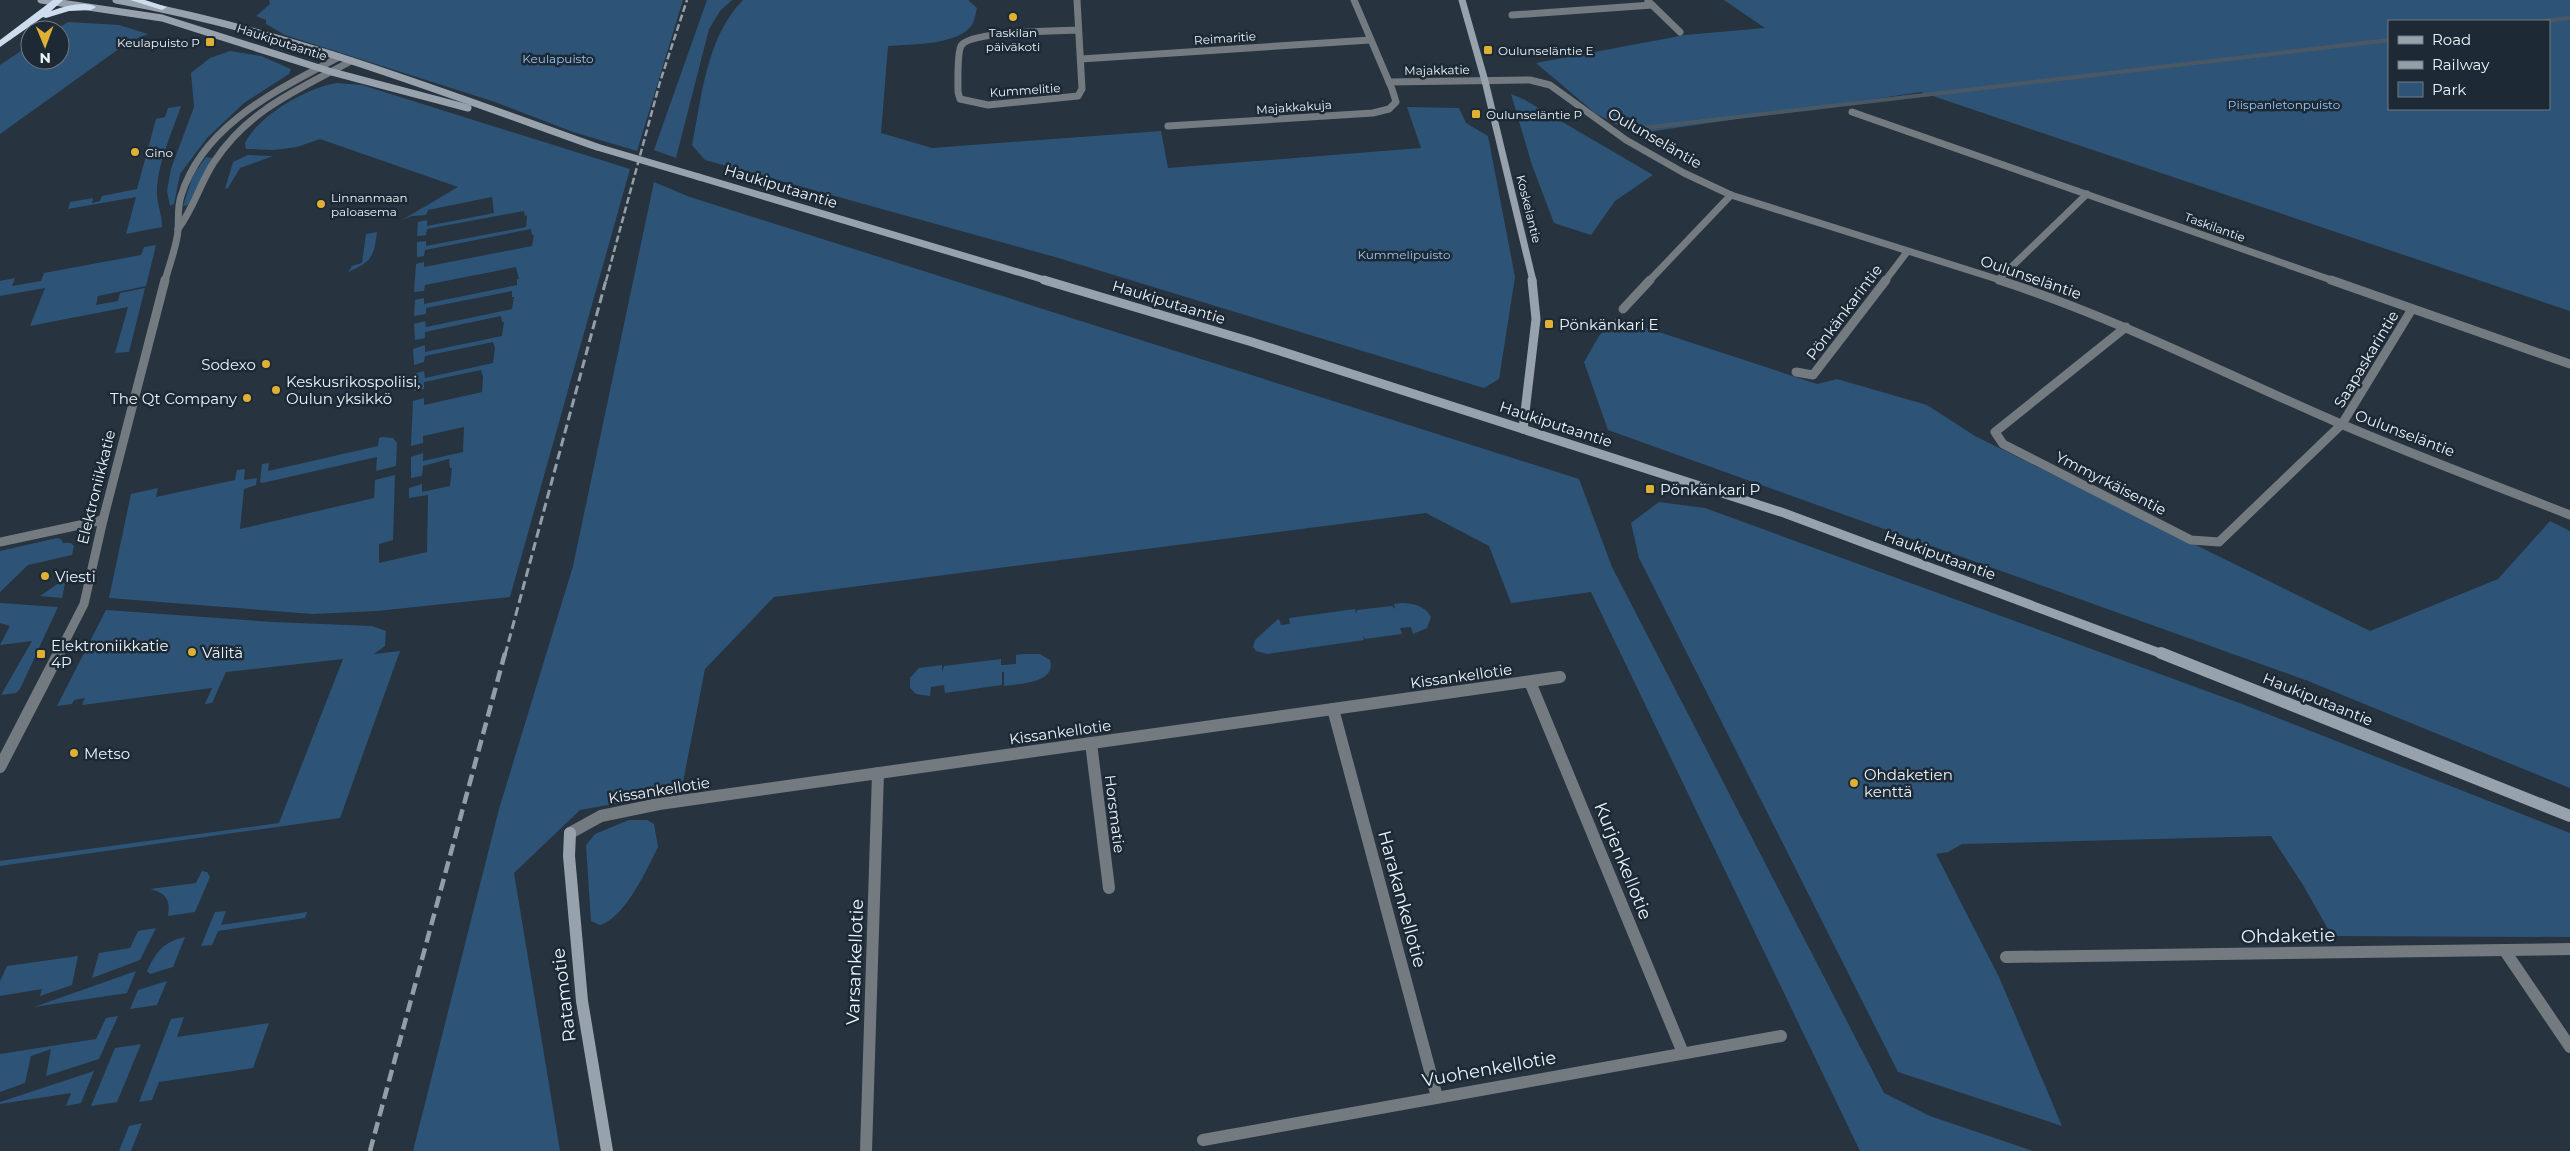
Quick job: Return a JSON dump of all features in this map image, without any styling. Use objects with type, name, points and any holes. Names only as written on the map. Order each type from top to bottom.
[{"type":"highway","points":[[134,0],[162,7]]},
{"type":"highway","points":[[32,20],[58,1]]},
{"type":"highway","points":[[35,20],[58,10],[91,7]]},
{"type":"highway","points":[[0,44],[20,29]]},
{"type":"main road","name":"Haukiputaantie","points":[[42,0],[162,18],[332,72],[427,99],[512,118]]},
{"type":"main road","name":"Haukiputaantie","points":[[116,0],[162,7],[244,27],[339,56],[597,147],[1252,342],[1784,512],[2230,679],[2570,816]]},
{"type":"main road","name":"Koskelantie","points":[[1462,0],[1485,80],[1532,276],[1536,319],[1523,429]]},
{"type":"main road","name":"Ratamotie","points":[[570,833],[570,856],[582,1001],[607,1151]]},
{"type":"street","name":"Kummelitie","points":[[1077,0],[1077,30],[1081,58],[1082,89],[1078,96],[988,105],[960,99],[958,92],[960,47],[967,39],[988,34],[1077,30]]},
{"type":"street","name":"Majakkatie","points":[[1354,0],[1389,82],[1485,80]]},
{"type":"street","points":[[1512,15],[1649,2],[1680,32]]},
{"type":"street","name":"Reimaritie","points":[[1081,58],[1370,40]]},
{"type":"street","name":"Elektroniikkatie","points":[[0,767],[84,604],[103,520],[178,229],[176,218],[185,180],[206,148],[242,115],[339,56]]},
{"type":"street","name":"Elektroniikkatie","points":[[178,229],[189,216],[203,180],[237,132],[278,101],[351,61]]},
{"type":"street","name":"Oulunseläntie","points":[[1485,80],[1530,80],[1550,85],[1626,140],[1684,173],[1730,194],[1907,252],[1999,279],[2126,327],[2342,424],[2570,515]]},
{"type":"street","name":"Majakkakuja","points":[[1168,126],[1373,113],[1389,109],[1396,102],[1389,82]]},
{"type":"street","name":"Taskilantie","points":[[1852,112],[2570,364]]},
{"type":"street","points":[[1623,309],[1730,194]]},
{"type":"street","points":[[1999,279],[2087,194]]},
{"type":"street","name":"Pönkänkarintie","points":[[1796,372],[1813,375],[1907,252]]},
{"type":"street","name":"Saapaskarintie","points":[[2342,424],[2412,309]]},
{"type":"street","name":"Ymmyrkäisentie","points":[[2126,327],[1995,432],[2003,444],[2191,540],[2219,542],[2342,424]]},
{"type":"street","points":[[0,542],[103,520]]},
{"type":"street","name":"Kissankellotie","points":[[570,833],[585,821],[605,814],[878,773],[1560,677]]},
{"type":"street","name":"Kurjenkellotie","points":[[1530,682],[1683,1053]]},
{"type":"street","name":"Harakankellotie","points":[[1333,709],[1438,1097]]},
{"type":"street","name":"Horsmatie","points":[[1091,743],[1110,888]]},
{"type":"street","name":"Varsankellotie","points":[[866,1151],[878,773]]},
{"type":"street","name":"Ohdaketie","points":[[2006,957],[2570,949]]},
{"type":"street","points":[[2505,951],[2570,1047]]},
{"type":"street","name":"Vuohenkellotie","points":[[1203,1140],[1781,1036]]},
{"type":"green space","name":"Keulapuisto","points":[[269,0],[683,0],[637,151],[573,132],[495,102],[285,35],[266,24],[266,20],[256,16],[270,4]]},
{"type":"green space","points":[[707,0],[732,0],[720,11],[709,29],[676,158],[654,150]]},
{"type":"green space","name":"Kummelipuisto","points":[[743,0],[968,0],[977,8],[973,23],[967,31],[946,40],[888,46],[881,133],[932,148],[1161,131],[1168,168],[1421,148],[1407,107],[1459,108],[1466,123],[1488,136],[1515,277],[1499,379],[1484,388],[1055,257],[705,160],[692,145],[707,68],[721,32]]},
{"type":"green space","name":"Piispanletonpuisto","points":[[1724,0],[2570,0],[2570,311],[1921,92],[1634,134],[1595,113],[1536,63],[1685,35],[1765,28]]},
{"type":"green space","points":[[70,22],[119,25],[148,34],[127,43],[0,134],[0,65],[20,52],[20,70],[70,70]]},
{"type":"green space","points":[[230,51],[261,56],[291,69],[289,74],[244,103],[207,138],[180,174],[174,204],[170,206],[167,191],[171,169],[194,107],[191,73],[210,58]]},
{"type":"green space","points":[[337,83],[362,85],[630,169],[510,597],[377,611],[312,614],[109,598],[131,494],[158,488],[156,497],[235,480],[237,470],[245,469],[244,480],[257,478],[256,485],[244,489],[240,529],[374,498],[375,480],[395,475],[393,540],[379,544],[379,563],[427,552],[428,495],[409,498],[409,488],[422,484],[422,492],[450,486],[452,468],[450,468],[449,459],[423,466],[422,476],[411,478],[411,457],[423,453],[423,461],[463,452],[464,427],[423,436],[423,443],[411,446],[413,401],[424,398],[424,405],[482,392],[483,377],[481,370],[424,382],[424,389],[414,391],[413,374],[424,371],[425,378],[493,363],[495,348],[493,342],[425,356],[424,362],[414,365],[413,349],[425,345],[425,352],[502,336],[504,322],[502,322],[501,316],[425,332],[425,338],[415,340],[414,324],[425,321],[426,327],[512,309],[514,297],[512,297],[512,291],[426,308],[426,314],[414,316],[415,300],[424,298],[424,304],[517,285],[517,279],[519,279],[516,267],[425,285],[424,291],[414,292],[416,264],[424,262],[424,267],[532,246],[534,235],[532,235],[531,229],[425,250],[424,256],[417,257],[417,242],[426,241],[426,246],[526,227],[527,215],[525,216],[524,211],[427,229],[426,235],[417,236],[418,222],[427,220],[427,226],[494,213],[492,197],[428,210],[426,215],[412,216],[402,220],[458,187],[320,139],[297,147],[274,150],[246,149],[245,143],[252,133],[272,113],[298,97]]},
{"type":"green space","points":[[1511,94],[1525,100],[1653,175],[1615,201],[1591,235],[1554,223],[1532,165]]},
{"type":"green space","points":[[181,106],[159,171],[157,197],[162,227],[126,234],[136,197],[68,209],[70,202],[93,198],[92,203],[100,201],[102,196],[137,189],[156,119],[165,117],[168,108]]},
{"type":"green space","points":[[248,155],[273,156],[240,168],[228,188],[225,189],[233,162]]},
{"type":"green space","points":[[206,157],[212,158],[188,205],[183,206],[193,175]]},
{"type":"green space","points":[[654,182],[690,197],[1579,479],[1612,567],[1884,1093],[1930,1116],[2033,1151],[1860,1151],[1591,592],[1511,603],[1489,546],[1426,513],[774,597],[705,669],[681,792],[580,810],[514,873],[560,1151],[413,1151],[499,809],[573,566]]},
{"type":"green space","points":[[377,232],[373,253],[362,265],[348,272],[352,266],[362,263],[366,234]]},
{"type":"green space","points":[[156,245],[146,286],[98,296],[96,305],[118,301],[120,293],[145,288],[129,352],[115,353],[128,307],[30,326],[45,288],[0,296],[0,281],[15,278],[12,286],[41,281],[44,273],[141,255],[144,247]]},
{"type":"green space","points":[[1616,318],[1817,384],[1837,379],[1927,405],[1975,436],[2370,631],[2498,579],[2550,521],[2570,531],[2570,788],[2308,681],[1608,430],[1584,362],[1599,336]]},
{"type":"green space","points":[[379,438],[393,438],[397,443],[396,466],[376,471],[377,457],[260,482],[262,464],[269,463],[268,471],[378,446]]},
{"type":"green space","points":[[1659,502],[1705,508],[2242,704],[2570,833],[2570,937],[2332,936],[2303,885],[2271,836],[1962,844],[1948,852],[1936,854],[1999,977],[2062,1126],[1898,1072],[1639,558],[1631,523]]},
{"type":"green space","points":[[57,538],[61,539],[63,543],[71,543],[74,546],[72,555],[28,565],[0,592],[0,551]]},
{"type":"green space","points":[[59,583],[65,583],[62,598],[40,596]]},
{"type":"green space","points":[[0,603],[58,607],[20,689],[16,693],[1,695],[32,641],[0,645],[10,626],[0,623]]},
{"type":"green space","points":[[1402,603],[1423,608],[1429,614],[1431,617],[1427,628],[1413,634],[1411,627],[1400,628],[1402,634],[1365,639],[1363,636],[1364,640],[1267,654],[1256,651],[1253,647],[1255,640],[1279,619],[1281,625],[1290,624],[1289,618],[1355,609],[1356,614],[1357,610],[1392,606],[1395,609],[1394,604]]},
{"type":"green space","points":[[106,610],[272,622],[372,626],[386,631],[385,646],[374,654],[400,651],[340,818],[0,866],[0,861],[279,823],[343,659],[226,672],[212,703],[205,704],[212,688],[82,705],[85,698],[74,700],[72,704],[57,706]]},
{"type":"green space","points":[[1040,654],[1050,660],[1051,668],[1048,673],[1035,681],[1004,686],[1004,672],[1002,672],[1002,685],[945,693],[944,685],[931,687],[930,696],[916,694],[910,688],[910,678],[919,668],[942,665],[942,672],[944,666],[1001,659],[1001,665],[1016,664],[1016,655]]},
{"type":"green space","points":[[629,820],[647,820],[654,824],[658,847],[641,880],[626,903],[609,921],[600,925],[591,921],[586,845],[595,834]]},
{"type":"green space","points":[[202,871],[207,872],[210,877],[195,912],[168,916],[169,906],[164,895],[150,889],[196,883]]},
{"type":"green space","points":[[226,911],[221,925],[307,912],[305,918],[218,931],[212,945],[201,946],[215,912]]},
{"type":"green space","points":[[156,928],[140,960],[92,978],[99,953],[130,948],[138,931]]},
{"type":"green space","points":[[185,937],[173,967],[150,974],[147,971],[161,949],[177,939]]},
{"type":"green space","points":[[78,956],[72,985],[40,996],[42,989],[0,996],[0,981],[7,966]]},
{"type":"green space","points":[[136,971],[127,993],[34,1007]]},
{"type":"green space","points":[[167,981],[157,1005],[130,1009],[138,990]]},
{"type":"green space","points":[[118,1016],[99,1059],[46,1076],[51,1049],[31,1056],[25,1083],[0,1092],[0,1054],[96,1039],[106,1018]]},
{"type":"green space","points":[[184,1017],[177,1037],[269,1023],[253,1068],[159,1082],[152,1100],[139,1102],[171,1019]]},
{"type":"green space","points":[[141,1044],[117,1102],[91,1106],[115,1048]]},
{"type":"green space","points":[[94,1071],[81,1103],[66,1106],[71,1093],[0,1104],[0,1102]]},
{"type":"green space","points":[[142,1123],[131,1151],[119,1151],[129,1126]]},
{"type":"waterway","points":[[2550,20],[2570,18]]},
{"type":"waterway","points":[[1636,129],[2388,40]]},
{"type":"railway","points":[[606,281],[660,82],[687,0]]},
{"type":"railway","points":[[505,655],[606,280]]},
{"type":"railway","points":[[370,1151],[505,653]]},
{"type":"place","name":"Taskilan päiväkoti","points":[[1013,17]]},
{"type":"place","name":"Keulapuisto P","points":[[210,42]]},
{"type":"place","name":"Oulunseläntie E","points":[[1488,50]]},
{"type":"place","name":"Oulunseläntie P","points":[[1476,114]]},
{"type":"place","name":"Gino","points":[[135,152]]},
{"type":"place","name":"Linnanmaan paloasema","points":[[321,204]]},
{"type":"place","name":"Pönkänkari E","points":[[1549,324]]},
{"type":"place","name":"Sodexo","points":[[266,364]]},
{"type":"place","name":"Keskusrikospoliisi, Oulun yksikkö","points":[[276,390]]},
{"type":"place","name":"The Qt Company","points":[[247,398]]},
{"type":"place","name":"Pönkänkari P","points":[[1650,489]]},
{"type":"place","name":"Viesti","points":[[45,576]]},
{"type":"place","name":"Välitä","points":[[192,652]]},
{"type":"place","name":"Elektroniikkatie 4P","points":[[41,654]]},
{"type":"place","name":"Metso","points":[[74,753]]},
{"type":"place","name":"Ohdaketien kenttä","points":[[1854,783]]}]
